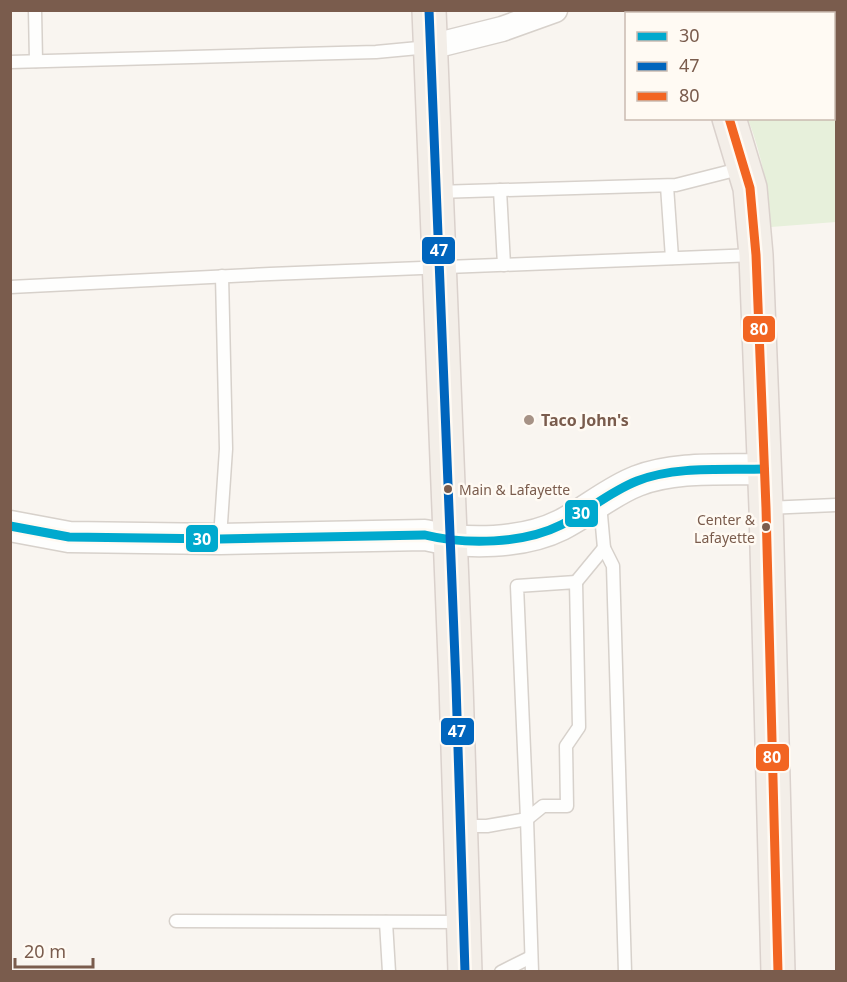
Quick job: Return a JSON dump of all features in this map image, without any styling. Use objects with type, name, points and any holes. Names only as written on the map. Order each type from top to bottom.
[{"type":"main road","points":[[429,10],[465,972]]},
{"type":"main road","points":[[730,120],[750,188],[756,255],[766,508],[778,972]]},
{"type":"street","points":[[430,47],[502,29],[555,10]]},
{"type":"street","points":[[10,526],[69,537],[220,539],[425,535],[449,541],[521,537],[560,525],[637,481],[667,473],[764,469]]},
{"type":"lane","points":[[35,10],[36,61]]},
{"type":"lane","points":[[10,62],[376,52],[430,47]]},
{"type":"lane","points":[[436,192],[667,186],[745,168]]},
{"type":"lane","points":[[667,186],[672,258]]},
{"type":"lane","points":[[500,190],[504,265]]},
{"type":"lane","points":[[10,287],[222,276],[756,255]]},
{"type":"lane","points":[[220,539],[226,449],[222,276]]},
{"type":"lane","points":[[600,501],[604,548],[613,566],[625,972]]},
{"type":"lane","points":[[766,508],[837,505]]},
{"type":"lane","points":[[460,826],[487,826],[527,819],[543,806],[567,806],[566,746],[579,727],[576,582],[604,548]]},
{"type":"lane","points":[[532,972],[518,586],[576,582]]},
{"type":"lane","points":[[176,921],[464,922]]},
{"type":"lane","points":[[386,922],[390,972]]},
{"type":"lane","points":[[501,972],[531,957]]},
{"type":"green space","points":[[836,11],[836,222],[771,227],[764,172],[748,120],[835,120],[835,12],[686,12]]},
{"type":"transit line","name":"47","points":[[429,10],[465,972]]},
{"type":"transit line","name":"80","points":[[730,120],[750,188],[756,255],[766,508],[778,972]]},
{"type":"transit line","name":"30","points":[[10,526],[69,537],[220,539],[425,535],[458,540],[494,541],[529,536],[561,525],[608,496],[652,476],[683,471],[764,469]]},
{"type":"place","name":"Taco John's","points":[[529,420]]},
{"type":"place","name":"Main & Lafayette","points":[[448,489]]},
{"type":"place","name":"Center & Lafayette","points":[[766,527]]}]
